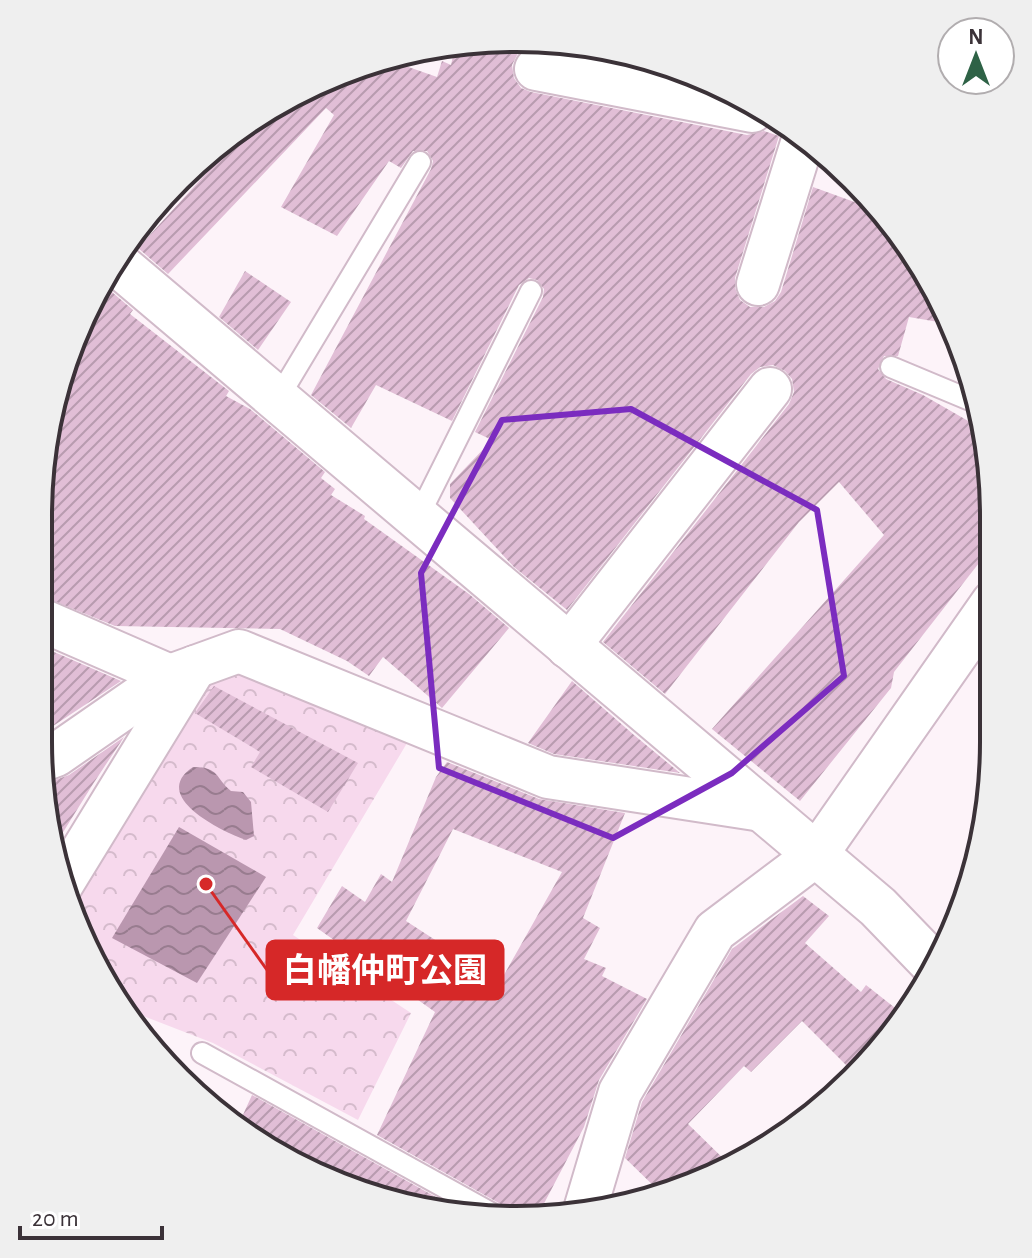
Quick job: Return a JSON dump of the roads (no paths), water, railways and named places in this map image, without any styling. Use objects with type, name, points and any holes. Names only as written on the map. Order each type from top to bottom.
[{"type":"street","points":[[536,69],[624,79],[733,106]]},
{"type":"street","points":[[758,284],[800,150]]},
{"type":"street","points":[[123,269],[878,907],[927,957]]},
{"type":"street","points":[[568,647],[770,389]]},
{"type":"street","points":[[588,1200],[620,1092],[715,931],[816,855],[980,621]]},
{"type":"street","points":[[52,624],[183,671]]},
{"type":"street","points":[[52,756],[183,671],[239,651],[548,777],[762,810]]},
{"type":"street","points":[[70,869],[183,671]]},
{"type":"lane","points":[[277,400],[420,162]]},
{"type":"lane","points":[[417,519],[531,291]]},
{"type":"lane","points":[[891,367],[964,398]]},
{"type":"lane","points":[[202,1053],[475,1204]]},
{"type":"water","points":[[193,767],[213,771],[231,791],[243,792],[251,802],[254,836],[246,840],[221,829],[194,811],[184,800],[179,789],[182,778]]},
{"type":"water","points":[[179,827],[266,877],[197,983],[112,938]]},
{"type":"place","name":"白幡仲町公園","points":[[206,884]]}]
